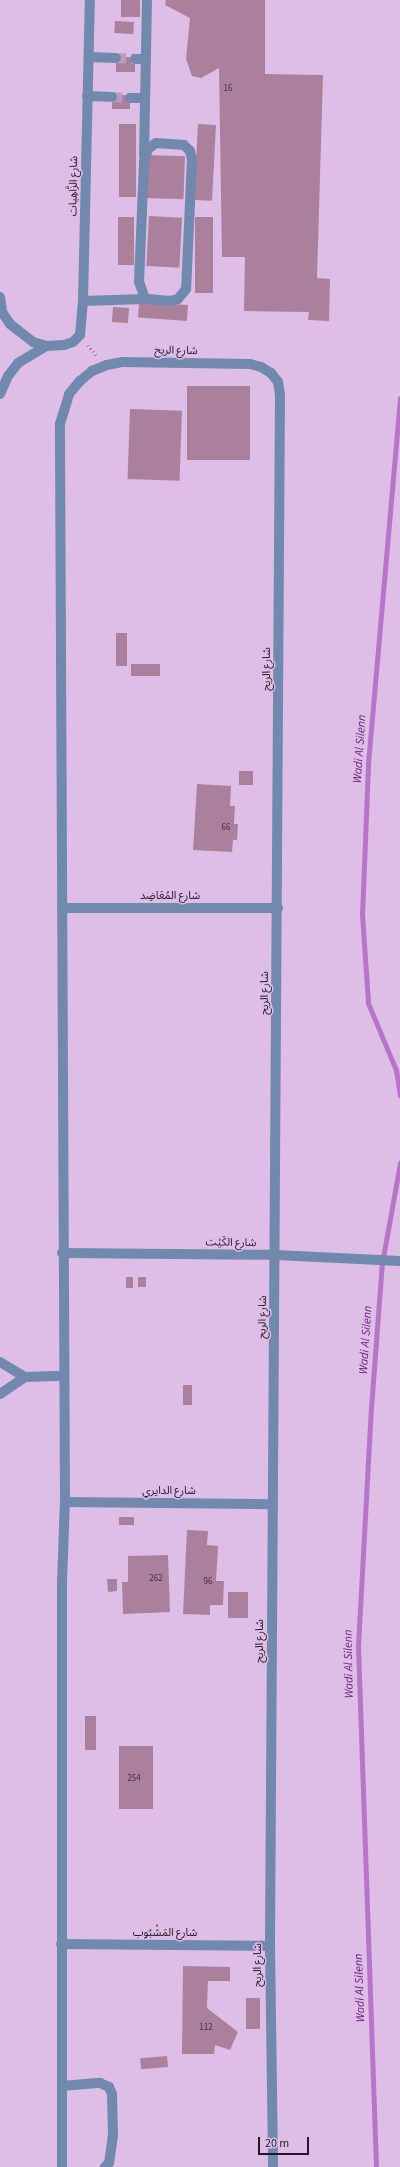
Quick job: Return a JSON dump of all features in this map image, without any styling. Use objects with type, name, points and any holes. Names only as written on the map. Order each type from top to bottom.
[{"type":"street","name":"شارع الزَّاهِيات","points":[[0,394],[8,376],[18,363],[46,346],[73,342],[80,335],[83,301],[90,0]]},
{"type":"street","points":[[145,299],[138,282],[144,162],[146,0]]},
{"type":"street","points":[[89,57],[116,58]]},
{"type":"street","points":[[135,59],[146,59]]},
{"type":"street","points":[[87,96],[112,97]]},
{"type":"street","points":[[130,98],[145,98]]},
{"type":"street","points":[[83,301],[145,299],[174,300],[182,296],[186,289],[192,159],[190,151],[184,145],[156,143],[148,149],[144,162]]},
{"type":"street","points":[[0,296],[2,312],[10,324],[33,342],[46,346]]},
{"type":"street","name":"شارع الريح","points":[[62,2167],[62,1582],[65,1502],[62,1253],[60,424],[66,401],[80,381],[99,368],[122,362],[250,364],[261,366],[271,373],[278,382],[280,410],[278,908],[270,1946],[273,2167]]},
{"type":"street","name":"شارع المُعَاضِد","points":[[62,908],[278,908]]},
{"type":"street","name":"شارع الكَيْت","points":[[62,1253],[276,1255],[400,1261]]},
{"type":"street","points":[[0,1362],[25,1377],[63,1376]]},
{"type":"street","points":[[0,1394],[25,1377]]},
{"type":"street","name":"شارع الدايري","points":[[65,1502],[273,1504]]},
{"type":"street","name":"شارع المَشْبُوب","points":[[61,1944],[270,1946]]},
{"type":"street","points":[[62,2086],[100,2083],[109,2087],[112,2094],[113,2135],[109,2163],[105,2167]]},
{"type":"building","points":[[121,0],[140,0],[140,17],[121,17]]},
{"type":"building","points":[[166,0],[265,0],[265,74],[323,75],[317,278],[330,279],[329,321],[308,320],[309,312],[244,311],[245,257],[222,257],[219,68],[201,78],[192,76],[186,59],[190,18],[165,5]]},
{"type":"building","points":[[115,21],[134,22],[133,34],[114,33]]},
{"type":"building","points":[[116,57],[135,57],[135,72],[116,72]]},
{"type":"building","points":[[112,95],[130,95],[130,109],[112,109]]},
{"type":"building","points":[[119,124],[136,124],[136,197],[119,197]]},
{"type":"building","points":[[198,124],[216,125],[212,201],[194,200]]},
{"type":"building","points":[[148,155],[185,156],[183,199],[146,198]]},
{"type":"building","points":[[149,216],[182,218],[179,268],[146,266]]},
{"type":"building","points":[[118,217],[134,217],[134,265],[118,265]]},
{"type":"building","points":[[195,217],[213,217],[213,293],[195,293]]},
{"type":"building","points":[[139,302],[188,305],[187,321],[138,318]]},
{"type":"building","points":[[113,307],[129,308],[128,323],[112,322]]},
{"type":"building","points":[[187,386],[250,386],[250,460],[187,460]]},
{"type":"building","points":[[130,409],[182,411],[180,481],[128,479]]},
{"type":"building","points":[[116,633],[127,633],[127,666],[116,666]]},
{"type":"building","points":[[131,664],[160,664],[160,676],[131,676]]},
{"type":"building","points":[[239,771],[253,771],[253,785],[239,785]]},
{"type":"building","points":[[197,784],[231,786],[230,806],[235,806],[234,824],[238,824],[237,840],[233,840],[232,852],[193,850]]},
{"type":"building","points":[[126,1277],[133,1277],[133,1288],[126,1288]]},
{"type":"building","points":[[138,1277],[146,1277],[146,1287],[138,1287]]},
{"type":"building","points":[[183,1385],[192,1385],[192,1405],[183,1405]]},
{"type":"building","points":[[119,1517],[134,1517],[134,1525],[119,1525]]},
{"type":"building","points":[[187,1530],[208,1531],[207,1545],[218,1546],[216,1581],[224,1581],[223,1605],[210,1605],[210,1615],[183,1614]]},
{"type":"building","points":[[168,1555],[170,1612],[123,1614],[122,1582],[128,1582],[128,1556]]},
{"type":"building","points":[[107,1579],[117,1579],[117,1591],[108,1592]]},
{"type":"building","points":[[228,1592],[248,1592],[248,1618],[228,1618]]},
{"type":"building","points":[[85,1716],[96,1716],[96,1750],[85,1750]]},
{"type":"building","points":[[119,1746],[153,1746],[153,1809],[119,1809]]},
{"type":"building","points":[[183,1966],[230,1967],[230,1981],[208,1981],[207,2008],[238,2032],[230,2050],[215,2045],[214,2054],[182,2054]]},
{"type":"building","points":[[246,1998],[260,1998],[260,2029],[246,2029]]},
{"type":"building","points":[[167,2056],[168,2067],[141,2069],[140,2058]]},
{"type":"waterway","name":"Wadi Al Silenn","points":[[400,398],[368,766],[362,914],[368,1003],[396,1070],[400,1096]]},
{"type":"waterway","name":"Wadi Al Silenn","points":[[376,2167],[358,1646],[371,1408],[382,1263],[400,1163]]},
{"type":"tunnel","points":[[116,58],[135,59]]},
{"type":"tunnel","points":[[112,97],[130,98]]}]
